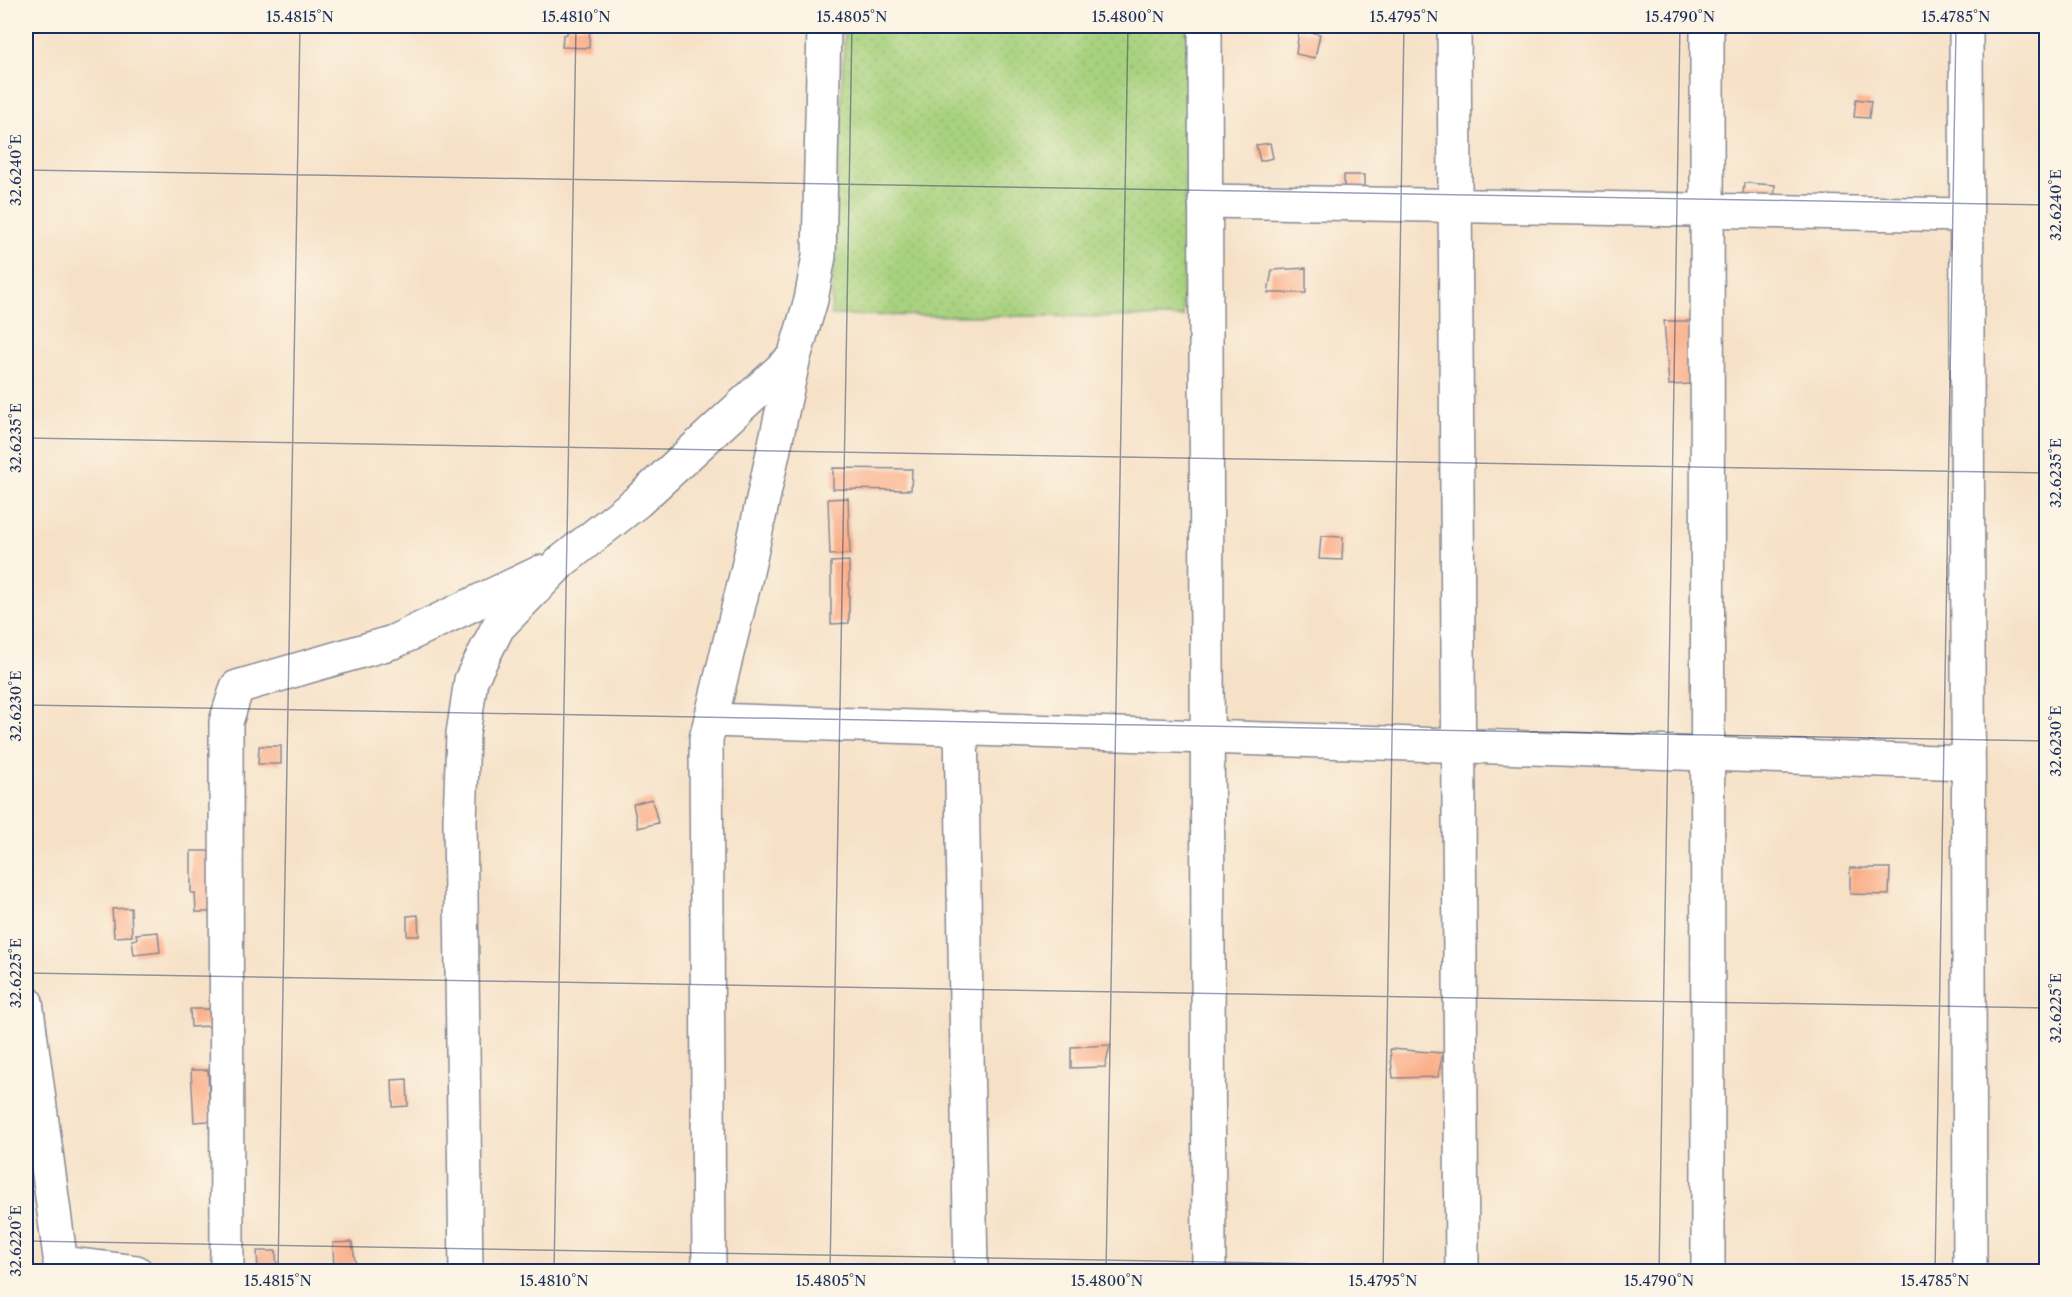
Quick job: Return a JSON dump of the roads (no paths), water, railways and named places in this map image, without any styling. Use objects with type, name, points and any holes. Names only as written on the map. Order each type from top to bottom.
[{"type":"street","points":[[709,1272],[706,739],[794,357],[812,300],[819,256],[824,26]]},
{"type":"street","points":[[1204,26],[1209,1272]]},
{"type":"street","points":[[1454,26],[1462,1272]]},
{"type":"street","points":[[1707,26],[1708,1272]]},
{"type":"street","points":[[1966,26],[1970,1272]]},
{"type":"street","points":[[1205,201],[1966,215]]},
{"type":"street","points":[[466,1272],[460,821],[463,734],[471,680],[498,627],[561,562],[638,501],[794,357]]},
{"type":"street","points":[[227,1272],[226,722],[237,687],[393,642],[561,562]]},
{"type":"street","points":[[711,720],[1968,764]]},
{"type":"street","points":[[961,728],[971,1272]]},
{"type":"street","points":[[26,1002],[61,1267],[136,1272]]}]
